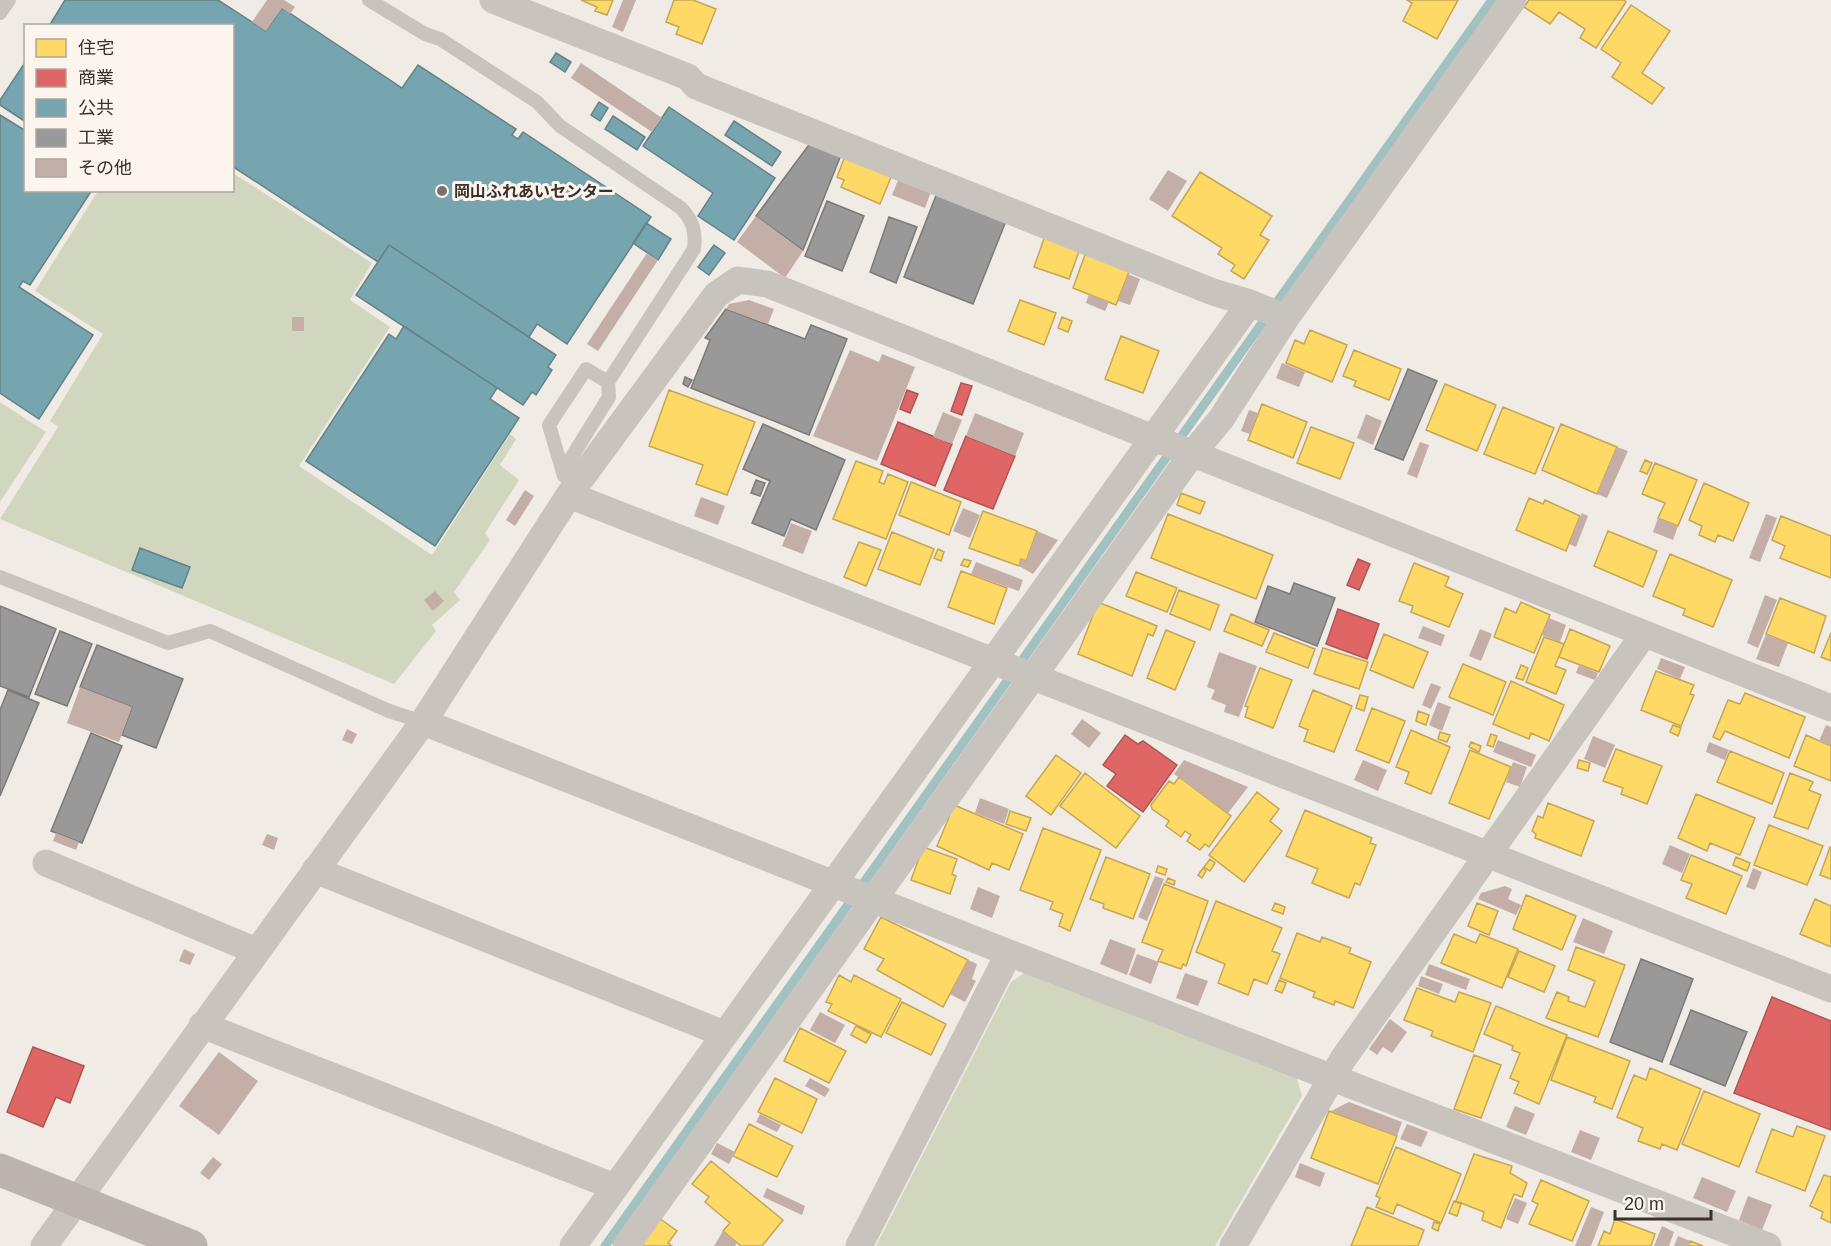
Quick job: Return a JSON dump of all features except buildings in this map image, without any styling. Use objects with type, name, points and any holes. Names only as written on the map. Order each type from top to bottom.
[{"type":"street","points":[[493,0],[688,77],[696,86],[1213,292],[1268,311]]},
{"type":"street","points":[[573,1246],[724,1034],[856,892],[1016,670],[1268,311],[1513,0]]},
{"type":"street","points":[[45,1246],[202,1024],[423,722],[566,483],[716,295],[738,280],[767,285],[1831,708]]},
{"type":"street","points":[[626,1246],[856,892],[1016,670],[1173,446],[1221,419],[1268,311]]},
{"type":"street","points":[[566,483],[1016,670],[1831,989]]},
{"type":"street","points":[[1233,1246],[1333,1077],[1487,854],[1644,634]]},
{"type":"street","points":[[423,722],[1009,953],[1768,1246]]},
{"type":"street","points":[[46,863],[256,951]]},
{"type":"street","points":[[315,870],[724,1034]]},
{"type":"street","points":[[859,1246],[1009,953]]},
{"type":"street","points":[[202,1024],[615,1187]]},
{"type":"street","points":[[0,1170],[191,1246]]},
{"type":"lane","points":[[0,13],[9,0]]},
{"type":"lane","points":[[369,0],[425,34],[440,39],[537,102],[560,126],[681,208],[690,218],[696,232],[694,249],[608,382],[609,397],[566,483]]},
{"type":"lane","points":[[566,483],[549,425],[586,369],[608,382]]},
{"type":"lane","points":[[0,577],[168,644],[210,631],[390,711],[423,722]]},
{"type":"green space","points":[[234,174],[372,263],[350,300],[390,327],[299,466],[432,555],[510,434],[516,439],[500,465],[519,480],[485,533],[490,540],[454,592],[460,600],[432,625],[436,631],[394,684],[0,519],[58,427],[50,421],[103,334],[35,291],[97,192],[234,192]]},
{"type":"green space","points":[[0,402],[46,432],[0,502]]},
{"type":"green space","points":[[1027,971],[1296,1076],[1302,1096],[1215,1246],[876,1246],[1011,982]]},
{"type":"waterway","points":[[605,1246],[1492,0]]},
{"type":"place","name":"岡山ふれあいセンター","points":[[442,191]]}]
